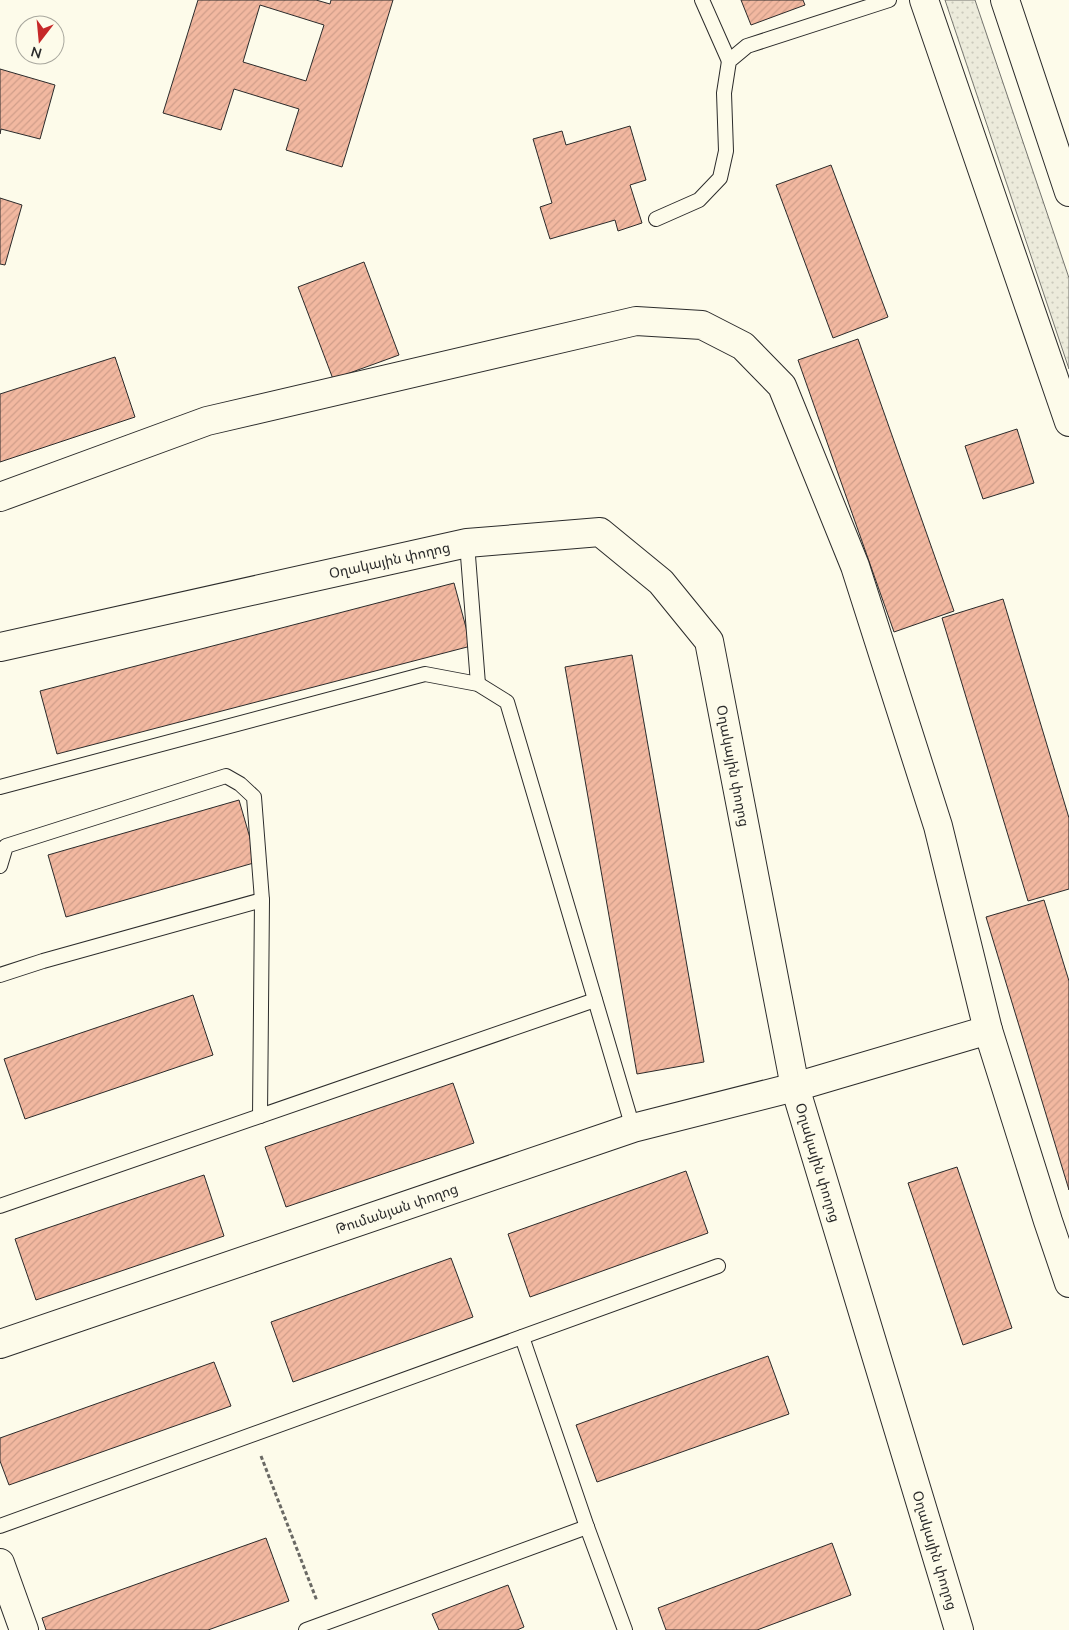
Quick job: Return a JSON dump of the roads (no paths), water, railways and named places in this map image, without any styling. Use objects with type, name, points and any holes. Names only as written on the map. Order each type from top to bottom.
[{"type":"street","points":[[924,0],[1069,422]]},
{"type":"street","points":[[1005,0],[1069,192]]},
{"type":"street","points":[[0,496],[207,421],[636,320],[702,325],[743,346],[782,386],[855,566],[938,826],[988,1030],[1069,1283]]},
{"type":"street","name":"Օղակային փողոց","points":[[0,647],[468,543],[600,532],[661,582],[709,641],[795,1087],[959,1630]]},
{"type":"street","name":"Թումանյան փողոց","points":[[0,1344],[633,1128],[795,1087],[988,1030]]},
{"type":"street","points":[[0,1563],[24,1630]]},
{"type":"lane","points":[[656,219],[699,200],[720,178],[726,151],[724,93],[729,60],[702,0]]},
{"type":"lane","points":[[729,60],[747,46],[889,0]]},
{"type":"lane","points":[[468,543],[478,684]]},
{"type":"lane","points":[[0,787],[425,674],[478,684],[506,702],[633,1128]]},
{"type":"lane","points":[[0,866],[6,846],[226,776],[240,784],[254,797],[262,900],[260,1116]]},
{"type":"lane","points":[[0,975],[43,961],[262,900]]},
{"type":"lane","points":[[0,1206],[595,1000]]},
{"type":"lane","points":[[0,1526],[718,1266]]},
{"type":"lane","points":[[522,1337],[586,1527],[625,1630]]},
{"type":"lane","points":[[306,1630],[586,1527]]}]
